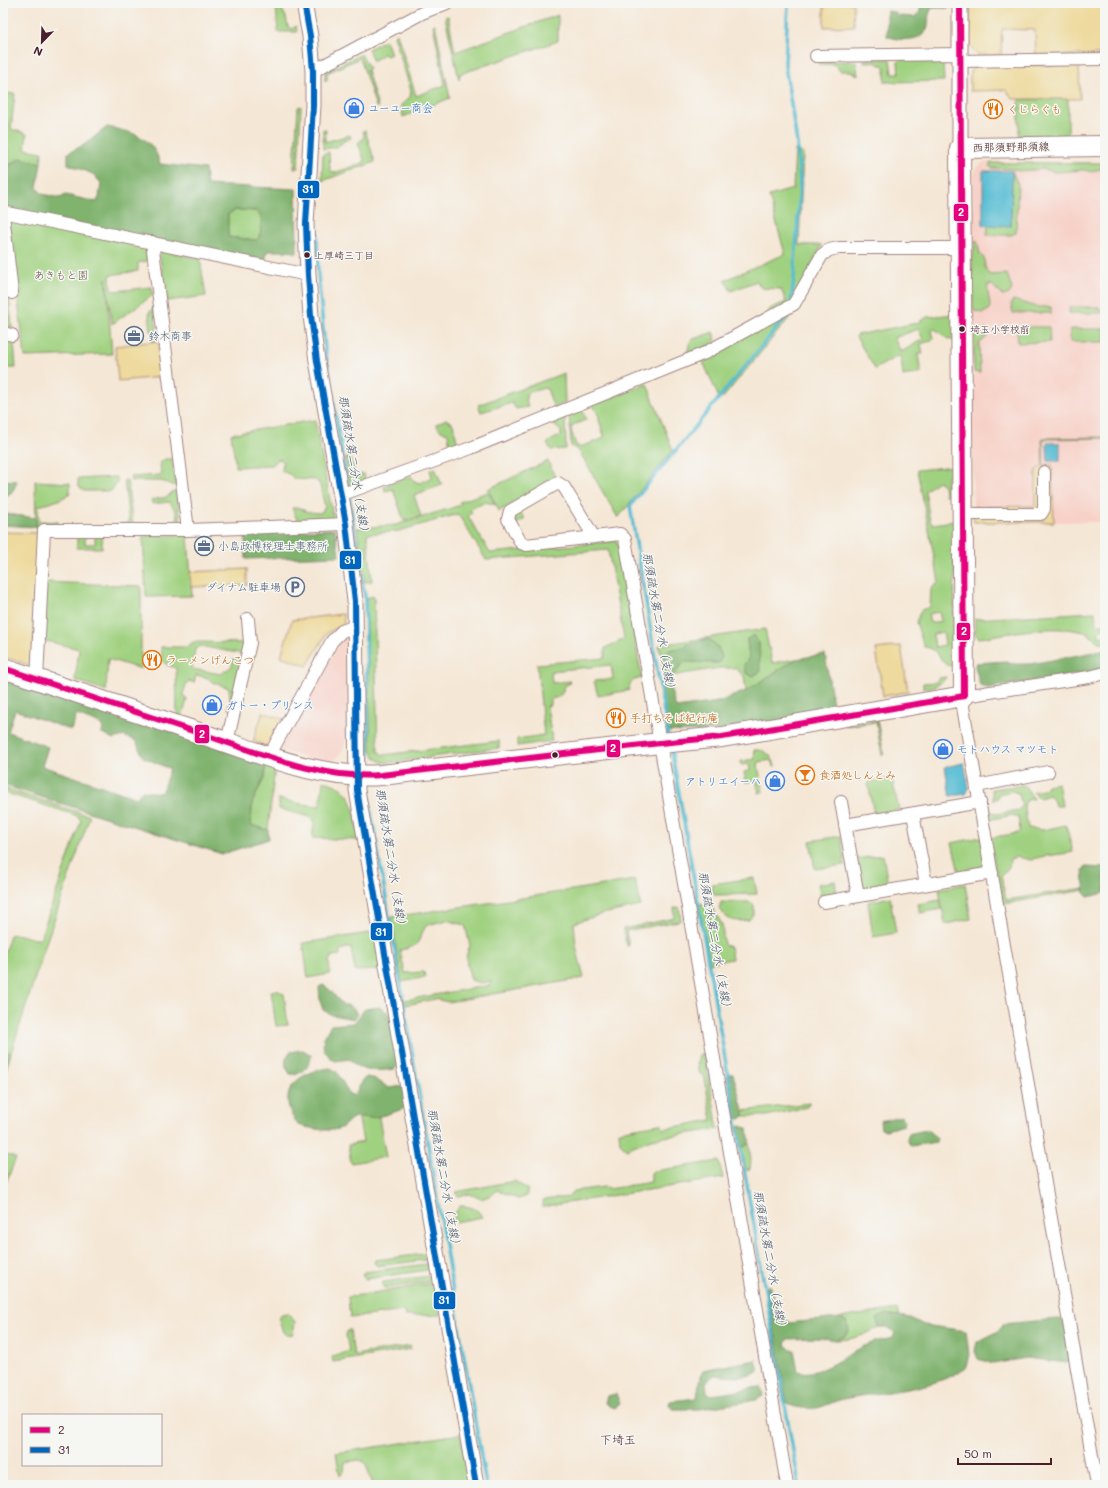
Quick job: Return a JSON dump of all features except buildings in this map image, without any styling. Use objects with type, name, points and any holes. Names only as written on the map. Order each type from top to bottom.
[{"type":"main road","name":"西那須野那須線","points":[[964,696],[963,320],[960,148],[1105,146]]},
{"type":"main road","points":[[3,668],[269,756],[330,774],[357,776],[389,774],[730,736],[964,696]]},
{"type":"street","points":[[304,3],[312,71],[313,105],[306,224],[308,275],[311,316],[317,361],[346,524],[353,579],[356,626],[357,776],[359,803],[476,1485]]},
{"type":"street","points":[[312,71],[422,13],[447,3]]},
{"type":"street","points":[[960,3],[960,148]]},
{"type":"street","points":[[816,56],[1105,59]]},
{"type":"street","points":[[12,293],[3,213],[152,242],[308,275]]},
{"type":"street","points":[[152,242],[188,530]]},
{"type":"street","points":[[340,495],[471,448],[705,353],[794,304],[822,255],[829,250],[839,248],[961,248]]},
{"type":"street","points":[[963,514],[1041,514],[1044,509],[1044,472]]},
{"type":"street","points":[[594,537],[564,487],[558,483],[510,511],[508,519],[521,543],[526,545],[620,534],[625,539],[787,1485]]},
{"type":"street","points":[[37,680],[44,530],[188,530],[346,524]]},
{"type":"street","points":[[227,742],[250,643],[248,619]]},
{"type":"street","points":[[269,756],[332,641],[342,631],[356,626]]},
{"type":"street","points":[[1097,1485],[980,802],[962,707],[964,696],[1105,674]]},
{"type":"street","points":[[977,786],[1048,772]]},
{"type":"street","points":[[841,802],[858,896]]},
{"type":"street","points":[[845,826],[980,802]]},
{"type":"street","points":[[913,814],[926,884]]},
{"type":"street","points":[[824,902],[992,872]]},
{"type":"shaded area","points":[[984,162],[1105,162],[1105,522],[1054,522],[1051,465],[1044,465],[1036,470],[1036,506],[973,507],[971,264],[973,240],[973,177],[977,167]]},
{"type":"shaded area","points":[[345,635],[348,638],[346,742],[342,751],[337,758],[329,762],[318,761],[278,750],[339,643]]},
{"type":"green space","points":[[921,3],[949,3],[949,8],[932,8],[929,14],[927,29],[920,36],[909,39],[897,39],[887,36],[887,11],[895,12],[899,16],[916,17],[920,11]]},
{"type":"green space","points":[[276,6],[280,6],[286,17],[288,27],[292,29],[296,26],[297,32],[278,32]]},
{"type":"green space","points":[[558,15],[558,41],[460,74],[459,79],[445,17],[448,16],[455,52]]},
{"type":"green space","points":[[435,24],[450,98],[403,117],[401,105],[410,97],[411,91],[394,35],[397,33],[416,96],[445,85],[433,25]]},
{"type":"green space","points":[[386,40],[391,54],[387,56],[384,54],[373,61],[368,49]]},
{"type":"green space","points":[[361,54],[369,68],[367,70],[378,107],[376,107],[360,58],[327,73],[327,80],[325,81],[325,72]]},
{"type":"green space","points":[[864,59],[890,59],[892,74],[899,74],[898,62],[901,59],[939,59],[943,61],[944,81],[885,82],[885,68],[883,65],[879,65],[875,62],[864,62]]},
{"type":"green space","points":[[819,61],[856,61],[858,75],[850,71],[840,71],[834,64],[819,65]]},
{"type":"green space","points":[[3,93],[15,94],[11,129],[27,134],[25,149],[42,152],[41,163],[20,158],[7,167],[10,149],[3,147],[5,131],[3,130]]},
{"type":"green space","points":[[1068,99],[1068,135],[1019,136],[1019,100]]},
{"type":"green space","points":[[301,106],[298,168],[294,168],[298,107]]},
{"type":"green space","points":[[107,127],[125,131],[147,141],[157,155],[160,164],[205,169],[207,185],[296,189],[297,253],[288,251],[267,251],[265,262],[7,210],[5,187],[7,167],[20,158],[41,163],[37,188],[42,194],[60,198],[66,195],[96,202],[99,198],[101,183],[93,174],[68,164],[68,153],[84,145]],"holes":[[[236,210],[257,211],[262,219],[260,236],[256,240],[228,237],[228,214]]]},
{"type":"green space","points":[[323,129],[326,130],[325,142],[350,135],[351,138],[344,141],[337,147],[323,149]]},
{"type":"green space","points":[[365,130],[375,162],[322,181],[323,154],[329,152],[330,171],[334,173],[363,163],[364,159],[358,143],[364,138],[363,131]]},
{"type":"green space","points":[[795,150],[803,154],[799,245],[822,245],[796,298],[790,317],[722,399],[718,396],[701,357],[750,330],[771,308],[786,302],[781,289],[761,288],[757,281],[731,291],[725,280],[785,254],[769,196],[793,189]]},
{"type":"green space","points":[[991,163],[1105,163],[1105,172],[1099,169],[1091,172],[1085,170],[1055,172],[1044,169],[1019,171],[1012,169],[992,168],[989,166]]},
{"type":"green space","points":[[1012,171],[1018,184],[1016,233],[1011,235],[987,235],[988,225],[1011,225]]},
{"type":"green space","points":[[236,210],[257,211],[262,219],[260,236],[256,240],[228,237],[228,214]]},
{"type":"green space","name":"あきもと園","points":[[10,217],[146,246],[147,261],[138,263],[138,271],[110,275],[111,289],[114,291],[152,287],[153,295],[112,324],[106,278],[112,354],[25,357],[8,219]]},
{"type":"green space","points":[[977,241],[980,254],[984,258],[985,267],[989,275],[1007,274],[1012,289],[1009,294],[1003,296],[992,285],[988,285],[990,307],[989,310],[983,313],[974,311],[973,309],[972,263],[975,242]]},
{"type":"green space","points":[[162,250],[200,259],[206,296],[167,301],[159,252]]},
{"type":"green space","points":[[3,294],[9,295],[12,328],[3,326]]},
{"type":"green space","points":[[1013,300],[1037,307],[1051,307],[1051,313],[1013,313],[1011,304]]},
{"type":"green space","points":[[1069,307],[1099,307],[1099,309],[1105,310],[1105,313],[1069,313]]},
{"type":"green space","points":[[154,308],[158,340],[152,341],[149,312]]},
{"type":"green space","points":[[955,314],[956,341],[948,339],[935,329],[932,330],[934,339],[921,344],[923,354],[918,354],[921,373],[903,376],[901,357],[898,356],[875,369],[856,337],[857,335],[917,323],[927,317]],"holes":[[[918,329],[923,339],[901,352],[894,338]]]},
{"type":"green space","points":[[1017,327],[1049,327],[1050,342],[1018,343]]},
{"type":"green space","points":[[1070,329],[1105,329],[1105,342],[1070,342]]},
{"type":"green space","points":[[977,331],[987,331],[988,335],[979,343],[980,373],[974,372],[974,335]]},
{"type":"green space","points":[[713,332],[716,340],[709,346],[691,354],[687,353],[691,340]]},
{"type":"green space","points":[[3,339],[14,341],[16,368],[3,368]]},
{"type":"green space","points":[[564,373],[565,403],[554,408],[547,389],[544,388],[527,393],[526,399],[528,407],[516,409],[512,403],[481,412],[478,405]]},
{"type":"green space","points":[[647,384],[673,450],[618,518],[579,451],[571,446],[569,412],[582,408],[586,420],[573,425],[571,430],[576,445],[580,447],[600,440],[604,436],[599,416],[592,404]]},
{"type":"green space","points":[[565,414],[566,449],[551,450],[547,444],[553,439],[561,436],[561,431],[552,423],[552,420]]},
{"type":"green space","points":[[446,419],[453,424],[458,445],[450,448],[448,433],[441,431],[436,424]]},
{"type":"green space","points":[[315,420],[333,517],[330,521],[298,522],[292,508],[300,508],[307,512],[321,513],[325,507],[320,485],[316,480],[294,479],[291,475],[282,471],[283,461],[279,459],[272,465],[236,467],[231,434]]},
{"type":"green space","points":[[1105,437],[1043,439],[1043,465],[1042,438]]},
{"type":"green space","points":[[346,458],[349,458],[353,465],[355,475],[364,474],[365,480],[350,486]]},
{"type":"green space","points":[[165,459],[172,459],[176,486],[161,481],[131,481],[130,477],[161,475],[160,463]]},
{"type":"green space","points":[[548,461],[556,480],[499,511],[488,489]]},
{"type":"green space","points":[[955,466],[956,494],[945,495],[944,485],[938,481],[925,491],[930,521],[932,524],[955,521],[954,666],[946,665],[935,651],[924,647],[916,622],[921,610],[930,607],[931,589],[939,582],[917,470]],"holes":[[[947,476],[954,476],[954,486],[947,486]],[[939,612],[941,621],[930,623],[928,614]],[[943,632],[945,645],[935,647],[933,634]]]},
{"type":"green space","points":[[435,468],[442,485],[414,495],[421,516],[404,521],[393,489],[385,491],[384,486],[411,476],[414,481],[420,483],[432,477],[430,470]]},
{"type":"green space","points":[[116,477],[118,481],[111,491],[84,491],[78,486],[78,479]]},
{"type":"green space","points":[[3,480],[17,481],[14,489],[3,497]]},
{"type":"green space","points":[[124,480],[127,480],[133,527],[117,525],[129,523]]},
{"type":"green space","points":[[35,481],[70,483],[70,493],[66,496],[38,506],[39,521],[58,522],[59,527],[36,527]]},
{"type":"green space","points":[[177,490],[181,523],[177,527],[173,527],[173,523],[176,523],[177,517],[176,511],[171,504],[169,502],[152,504],[151,500],[167,497],[172,492]]},
{"type":"green space","points":[[488,492],[495,505],[486,502],[470,509],[472,513],[468,516],[490,553],[617,541],[642,678],[632,681],[629,690],[598,696],[594,681],[613,679],[611,665],[551,671],[552,683],[570,681],[569,684],[564,686],[563,692],[560,696],[550,699],[550,705],[547,706],[552,741],[517,746],[517,739],[544,735],[537,664],[605,658],[605,648],[624,639],[608,550],[486,560],[458,514],[399,531],[367,534],[372,581],[365,582],[357,528],[396,525],[461,505],[459,502]]},
{"type":"green space","points":[[519,510],[525,519],[516,524],[514,519],[515,513]]},
{"type":"green space","points":[[7,514],[36,518],[36,527],[3,525],[3,518]]},
{"type":"green space","points":[[335,529],[339,556],[246,559],[245,533]]},
{"type":"green space","points":[[77,533],[85,534],[85,544],[95,544],[95,534],[102,535],[102,548],[77,548]]},
{"type":"green space","points":[[188,535],[192,596],[146,597],[143,538],[145,536]]},
{"type":"green space","points":[[45,582],[141,586],[141,669],[108,659],[106,691],[75,680],[79,649],[42,640]]},
{"type":"green space","points":[[374,596],[378,751],[383,755],[499,741],[499,748],[386,763],[375,757],[371,750],[366,598]]},
{"type":"green space","points":[[1095,612],[1096,622],[1099,625],[1105,624],[1105,628],[1098,630],[1100,637],[1105,636],[1105,643],[1099,642],[1084,632],[1058,629],[1032,630],[979,638],[975,634],[975,619]]},
{"type":"green space","points":[[765,629],[772,663],[796,659],[746,691],[744,676],[735,668],[719,668],[665,677],[659,645]],"holes":[[[747,639],[760,653],[758,662],[760,672],[753,676],[746,673],[744,665],[749,658]],[[692,642],[719,663],[686,662],[681,665],[669,650],[684,647]]]},
{"type":"green space","points":[[754,635],[759,643],[760,672],[753,676],[746,673],[744,665],[749,658],[747,639]]},
{"type":"green space","points":[[709,639],[718,647],[722,656],[719,663],[686,662],[681,665],[676,673],[669,673],[666,669],[664,653],[669,650],[684,647],[692,642]]},
{"type":"green space","points":[[193,642],[245,643],[243,654],[200,646],[195,649],[192,669],[221,674],[232,666],[233,659],[241,661],[230,709],[228,709],[230,699],[229,688],[212,682],[208,678],[196,675],[194,683],[190,681],[186,685],[183,694],[187,700],[182,717],[177,715],[176,668],[167,665],[162,661],[161,647],[187,647]]},
{"type":"green space","points":[[1105,650],[1105,670],[987,688],[980,685],[975,666],[976,663],[1007,661],[1014,664],[1031,664]]},
{"type":"green space","points":[[825,654],[834,711],[729,729],[687,732],[667,731],[658,685],[664,682],[669,684],[676,708],[718,702],[746,691],[796,659]]},
{"type":"green space","points":[[6,677],[266,763],[265,776],[252,803],[251,825],[268,830],[269,839],[222,854],[3,785],[3,684]],"holes":[[[15,710],[71,730],[77,715],[103,725],[102,734],[114,739],[124,736],[136,741],[143,757],[170,769],[161,793],[141,791],[137,798],[42,766],[48,747],[8,732]]]},
{"type":"green space","points":[[946,677],[939,684],[923,689],[923,683],[937,682],[938,678]]},
{"type":"green space","points":[[877,720],[884,754],[882,755],[876,722],[845,725]]},
{"type":"green space","points":[[754,750],[762,751],[768,754],[775,766],[773,767],[771,760],[759,762],[758,765],[763,792],[759,793],[756,781],[746,782],[744,772],[750,771],[749,764],[741,765],[741,761],[755,759]]},
{"type":"green space","points":[[266,763],[275,767],[268,830],[251,826],[252,803],[265,776]]},
{"type":"green space","points":[[892,778],[899,810],[874,815],[868,783]]},
{"type":"green space","points":[[323,781],[334,784],[348,795],[354,811],[359,840],[312,838],[314,823],[311,817],[279,809],[279,799],[301,804],[320,806]]},
{"type":"green space","points":[[1058,783],[1062,806],[1055,806],[1053,799],[1049,795],[1040,798],[1033,792],[1044,790],[1047,785]]},
{"type":"green space","points":[[1024,785],[1034,799],[1027,800],[1024,805],[1028,828],[1043,830],[1066,825],[1073,852],[1040,857],[1031,860],[1017,857],[1010,859],[1009,867],[1001,876],[1006,900],[1085,888],[1085,890],[1003,904],[989,838],[1018,833],[1020,830],[1018,817],[1012,815],[988,820],[983,797],[986,797],[989,813],[994,812],[997,814],[1019,810],[1022,805],[1019,794],[1013,791],[998,794],[998,798],[993,800],[992,789]]},
{"type":"green space","points":[[3,788],[90,816],[45,946],[11,1053],[3,1050],[3,957],[10,935],[18,934],[40,939],[81,821],[78,816],[3,792]]},
{"type":"green space","points":[[841,836],[845,865],[815,869],[810,841]]},
{"type":"green space","points":[[981,837],[986,861],[980,868],[959,873],[952,843]]},
{"type":"green space","points":[[883,855],[888,885],[866,889],[860,884],[856,859]]},
{"type":"green space","points":[[1085,867],[1105,868],[1105,893],[1088,897],[1085,894],[1083,870]]},
{"type":"green space","points":[[754,878],[757,894],[717,895],[713,893],[711,884]]},
{"type":"green space","points":[[635,880],[641,906],[602,914],[574,923],[576,946],[584,978],[448,1002],[435,999],[406,1005],[405,1000],[491,985],[491,981],[481,983],[471,980],[466,959],[470,946],[465,925],[447,920],[427,925],[416,944],[400,950],[405,973],[424,972],[425,977],[402,982],[391,917]]},
{"type":"green space","points":[[835,881],[837,895],[821,898],[818,884]]},
{"type":"green space","points":[[965,884],[971,919],[945,924],[939,889]]},
{"type":"green space","points":[[890,897],[896,933],[873,937],[868,902]]},
{"type":"green space","points":[[940,900],[942,909],[920,913],[918,904]]},
{"type":"green space","points":[[721,902],[750,902],[754,905],[754,913],[749,920],[736,921],[729,919],[719,909]]},
{"type":"green space","points":[[709,903],[722,924],[724,945],[730,947],[732,959],[710,963],[699,904]]},
{"type":"green space","points":[[679,907],[681,920],[626,931],[629,946],[627,946],[623,929],[674,918],[674,908]]},
{"type":"green space","points":[[376,932],[382,970],[355,971],[351,947],[340,950],[340,955],[332,956],[329,961],[330,974],[308,978],[303,943]]},
{"type":"green space","points":[[323,985],[329,989],[343,1005],[350,1006],[353,1009],[357,1015],[354,1019],[332,1015],[323,1010],[320,1001],[319,987]]},
{"type":"green space","points":[[277,990],[284,994],[288,1025],[276,1026],[271,991]]},
{"type":"green space","points":[[379,1007],[389,1013],[399,1065],[395,1069],[364,1069],[354,1064],[350,1059],[335,1061],[326,1053],[323,1044],[325,1035],[331,1025],[354,1023],[365,1009]]},
{"type":"green space","points":[[3,1050],[11,1053],[3,1080]]},
{"type":"green space","points":[[303,1050],[311,1055],[309,1063],[302,1072],[290,1074],[286,1063],[288,1055],[290,1052]]},
{"type":"green space","points":[[700,1054],[703,1054],[706,1063],[718,1129],[651,1139],[626,1149],[620,1143],[619,1131],[659,1124],[662,1124],[663,1129],[712,1120],[704,1075],[700,1074],[697,1062]]},
{"type":"green space","points":[[330,1068],[336,1071],[350,1095],[355,1095],[362,1080],[367,1077],[375,1079],[389,1088],[404,1086],[406,1107],[371,1118],[355,1117],[341,1128],[331,1130],[320,1130],[298,1125],[291,1114],[288,1103],[292,1086],[307,1074]]},
{"type":"green space","points":[[729,1074],[733,1074],[744,1113],[744,1116],[740,1119],[736,1118]]},
{"type":"green space","points":[[810,1103],[807,1107],[767,1116],[744,1116],[743,1111]]},
{"type":"green space","points":[[378,1112],[386,1157],[351,1163],[348,1145],[363,1142],[358,1114]]},
{"type":"green space","points":[[902,1116],[905,1121],[904,1125],[886,1130],[881,1129],[880,1121]]},
{"type":"green space","points":[[741,1125],[747,1129],[750,1140],[745,1147],[741,1146],[738,1126]]},
{"type":"green space","points":[[927,1130],[937,1138],[936,1142],[911,1146],[907,1140],[908,1134]]},
{"type":"green space","points":[[749,1142],[751,1160],[750,1169],[746,1170],[741,1146],[745,1147]]},
{"type":"green space","points":[[3,1154],[16,1158],[3,1190]]},
{"type":"green space","points":[[719,1161],[723,1178],[542,1207],[544,1200],[568,1197],[574,1191],[604,1187],[609,1189],[651,1182],[651,1174],[654,1171]]},
{"type":"green space","points":[[515,1181],[528,1190],[526,1196],[518,1199],[497,1190],[492,1195],[481,1199],[470,1194],[458,1196],[456,1192]]},
{"type":"green space","points":[[460,1206],[473,1208],[478,1211],[482,1217],[456,1222],[453,1216]]},
{"type":"green space","points":[[424,1254],[427,1257],[425,1260],[377,1266],[374,1263],[375,1260]]},
{"type":"green space","points":[[427,1264],[429,1266],[428,1270],[366,1279],[362,1276],[364,1272]]},
{"type":"green space","points":[[429,1276],[431,1278],[429,1282],[384,1288],[382,1285],[383,1282]]},
{"type":"green space","points":[[435,1283],[440,1315],[405,1316],[404,1311],[350,1318],[348,1297]]},
{"type":"green space","points":[[767,1286],[770,1286],[775,1304],[789,1323],[840,1318],[847,1322],[849,1330],[845,1336],[836,1340],[824,1338],[787,1339],[785,1344],[787,1347],[794,1350],[798,1371],[815,1371],[825,1368],[861,1347],[893,1338],[895,1333],[888,1327],[879,1327],[877,1319],[886,1314],[910,1318],[924,1325],[966,1331],[969,1355],[965,1369],[936,1382],[921,1386],[843,1399],[817,1408],[802,1408],[787,1404]]},
{"type":"green space","points":[[897,1309],[899,1317],[894,1315],[877,1319],[879,1327],[874,1330],[853,1338],[836,1340],[845,1336],[847,1322],[840,1318]]},
{"type":"green space","points":[[288,1313],[295,1322],[293,1334],[287,1336],[283,1332],[278,1317],[282,1314]]},
{"type":"green space","points":[[1058,1319],[1064,1320],[1072,1358],[1067,1363],[1026,1358],[993,1364],[978,1359],[975,1351],[977,1342],[997,1332],[1003,1324]]},
{"type":"green space","points":[[348,1330],[350,1330],[354,1355],[410,1346],[411,1349],[333,1362],[332,1357],[349,1351],[346,1335]]},
{"type":"green space","points":[[756,1360],[759,1371],[754,1374],[737,1377],[714,1375],[706,1382],[707,1394],[711,1395],[761,1387],[763,1396],[756,1400],[700,1409],[673,1409],[669,1405],[670,1401],[697,1398],[700,1376],[703,1370]]},
{"type":"green space","points":[[616,1394],[620,1404],[616,1408],[605,1403],[607,1396]]},
{"type":"green space","points":[[460,1434],[469,1481],[438,1485],[373,1485],[365,1462],[359,1460],[345,1462],[344,1472],[340,1476],[336,1453]]},
{"type":"sand","points":[[824,3],[853,3],[854,26],[824,27]]},
{"type":"sand","points":[[972,3],[1105,3],[1105,55],[1036,55],[1035,30],[1002,29],[1001,55],[977,55],[970,47],[970,5]]},
{"type":"sand","points":[[977,65],[1079,65],[1080,99],[1013,99],[1006,90],[970,91],[970,71]]},
{"type":"sand","points":[[158,341],[162,377],[118,381],[115,346]]},
{"type":"sand","points":[[1045,465],[1052,465],[1054,522],[974,522],[973,507],[1036,506],[1036,470]]},
{"type":"sand","points":[[3,532],[38,533],[33,666],[3,657]]},
{"type":"sand","points":[[247,569],[247,585],[191,587],[190,572]]},
{"type":"sand","points":[[343,614],[344,624],[327,633],[307,666],[281,656],[292,620]]},
{"type":"sand","points":[[901,646],[908,692],[883,696],[876,649]]},
{"type":"sand","points":[[263,712],[283,719],[269,747],[253,741]]},
{"type":"water","points":[[983,171],[1012,171],[1011,226],[983,225]]},
{"type":"water","points":[[1047,443],[1060,443],[1060,461],[1048,461]]},
{"type":"water","points":[[964,763],[969,788],[966,794],[950,796],[945,767]]},
{"type":"waterway","name":"那須疏水第二分水（支線）","points":[[788,3],[785,65],[797,143],[800,184],[794,280],[791,300]]},
{"type":"waterway","name":"那須疏水第二分水（支線）","points":[[317,233],[318,274],[325,349],[365,597],[369,770]]},
{"type":"waterway","name":"那須疏水第二分水（支線）","points":[[668,735],[630,506],[790,310]]},
{"type":"waterway","name":"那須疏水第二分水（支線）","points":[[671,747],[799,1485]]},
{"type":"waterway","name":"那須疏水第二分水（支線）","points":[[369,782],[369,799],[486,1485]]},
{"type":"transit line","name":"31","points":[[304,3],[310,36],[313,71],[313,105],[306,224],[308,275],[311,316],[317,361],[346,524],[355,601],[357,790],[476,1485]]},
{"type":"transit line","name":"2","points":[[3,668],[290,764],[335,773],[358,775],[381,775],[722,737],[964,696],[960,3]]},
{"type":"place","name":"ユーユー商会","points":[[354,108]]},
{"type":"place","name":"くじらぐも","points":[[993,109]]},
{"type":"place","name":"上厚崎三丁目","points":[[307,255]]},
{"type":"place","name":"埼玉小学校前","points":[[962,329]]},
{"type":"place","name":"鈴木商事","points":[[134,336]]},
{"type":"place","name":"小島政博税理士事務所","points":[[204,546]]},
{"type":"place","name":"ダイナム駐車場","points":[[295,587]]},
{"type":"place","name":"ラーメンげんこつ","points":[[152,660]]},
{"type":"place","name":"ガトー・プリンス","points":[[212,705]]},
{"type":"place","name":"手打ちそば紀行庵","points":[[616,718]]},
{"type":"place","name":"モトハウス マツモト","points":[[943,749]]},
{"type":"place","name":"食酒処しんとみ","points":[[805,775]]},
{"type":"place","name":"アトリエイーハ","points":[[775,781]]},
{"type":"district","name":"下埼玉","points":[[618,1440]]}]
